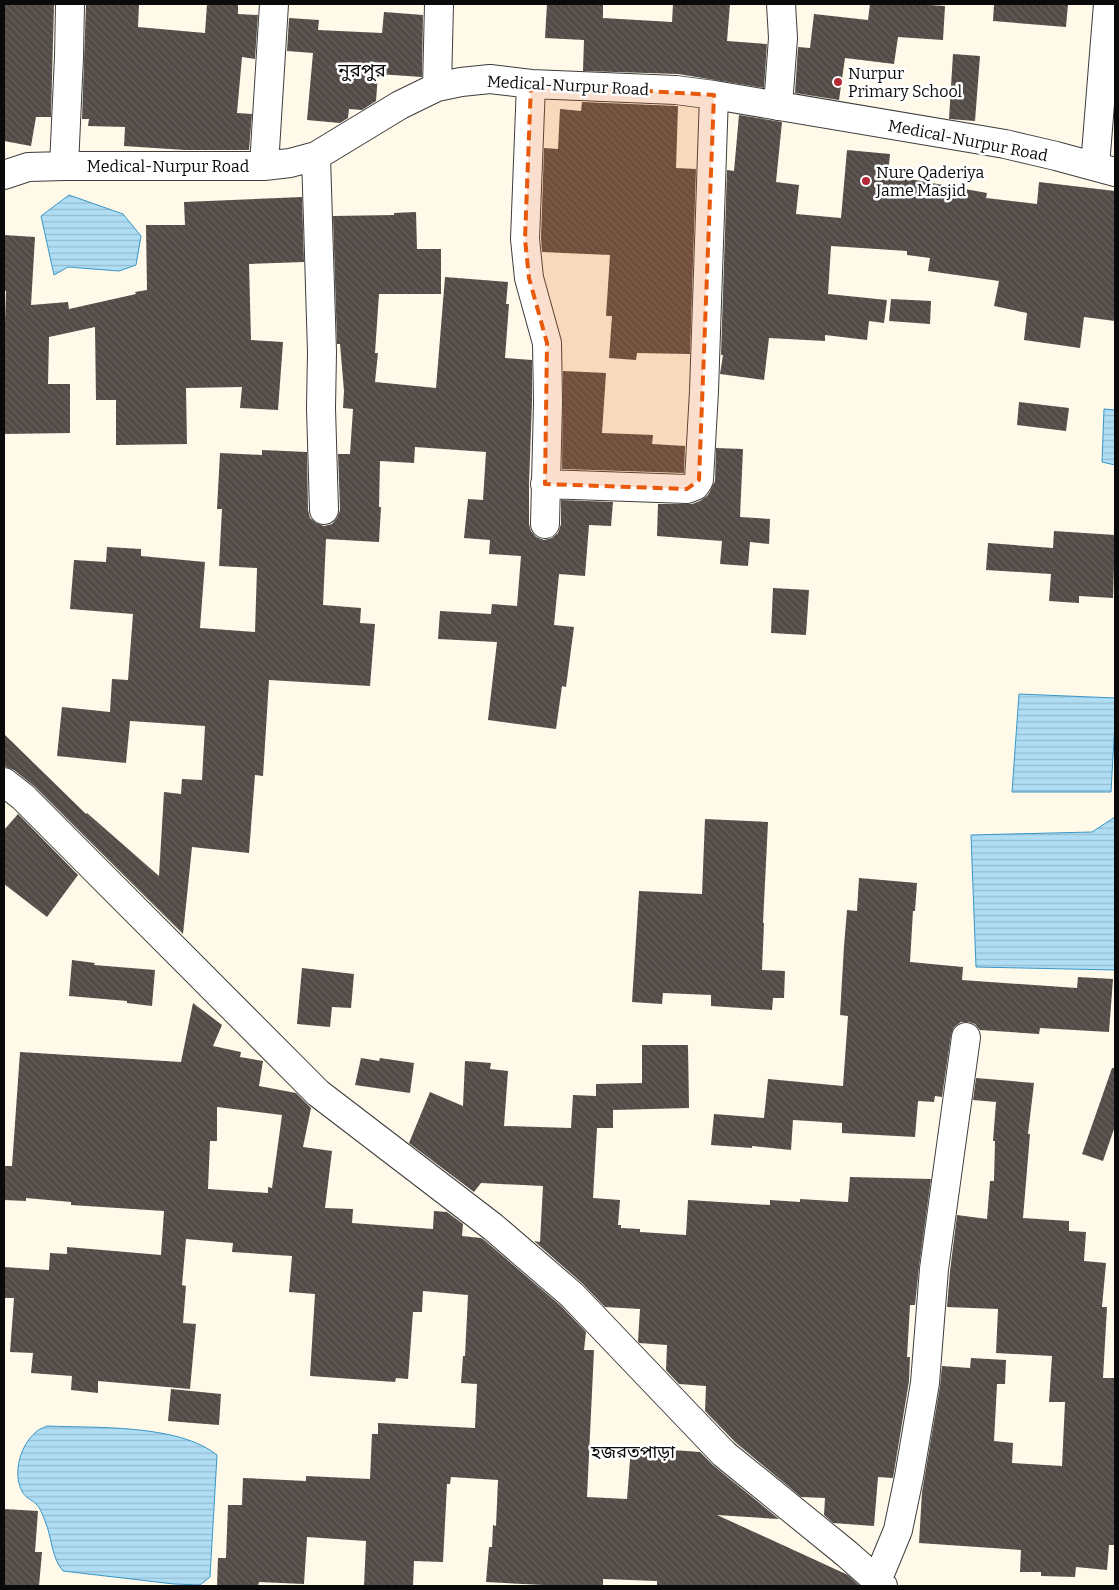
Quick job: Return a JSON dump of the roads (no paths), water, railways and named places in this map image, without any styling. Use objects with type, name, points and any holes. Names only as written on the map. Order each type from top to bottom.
[{"type":"street","points":[[64,166],[70,4]]},
{"type":"street","points":[[264,166],[274,4]]},
{"type":"street","points":[[437,87],[439,4]]},
{"type":"street","points":[[778,106],[783,38],[781,4]]},
{"type":"street","points":[[1105,169],[1108,4]]},
{"type":"street","name":"Medical-Nurpur Road","points":[[4,174],[28,167],[264,166],[290,163],[316,156],[400,105],[437,87],[490,79],[531,84],[676,90],[714,95],[1005,144],[1105,169]]},
{"type":"street","points":[[531,84],[525,238],[529,278],[546,343],[548,402],[545,524]]},
{"type":"street","points":[[545,484],[687,489],[695,486],[699,480],[704,391],[714,95]]},
{"type":"street","points":[[316,156],[322,352],[321,408],[324,453],[324,510]]},
{"type":"street","points":[[4,782],[23,797],[318,1093],[493,1227],[572,1295],[724,1454],[847,1554],[880,1584],[898,1530],[925,1383],[934,1269],[966,1037]]},
{"type":"water","points":[[69,195],[123,214],[141,236],[136,265],[119,271],[68,267],[54,275],[41,216]]},
{"type":"water","points":[[1104,409],[1115,410],[1115,465],[1102,462]]},
{"type":"water","points":[[1019,694],[1115,698],[1111,792],[1012,792]]},
{"type":"water","points":[[1115,817],[1115,970],[976,967],[971,835],[1092,832]]},
{"type":"water","points":[[47,1426],[112,1428],[159,1433],[201,1445],[217,1455],[210,1577],[200,1585],[174,1584],[63,1571],[56,1560],[41,1512],[37,1505],[23,1493],[18,1476],[22,1451],[26,1444],[37,1431]]},
{"type":"place","name":"Nurpur Primary School","points":[[838,82]]},
{"type":"place","name":"Nure Qaderiya Jame Masjid","points":[[866,181]]},
{"type":"district","name":"নুরপুর","points":[[362,70]]},
{"type":"district","name":"হজরতপাড়া","points":[[633,1452]]}]
